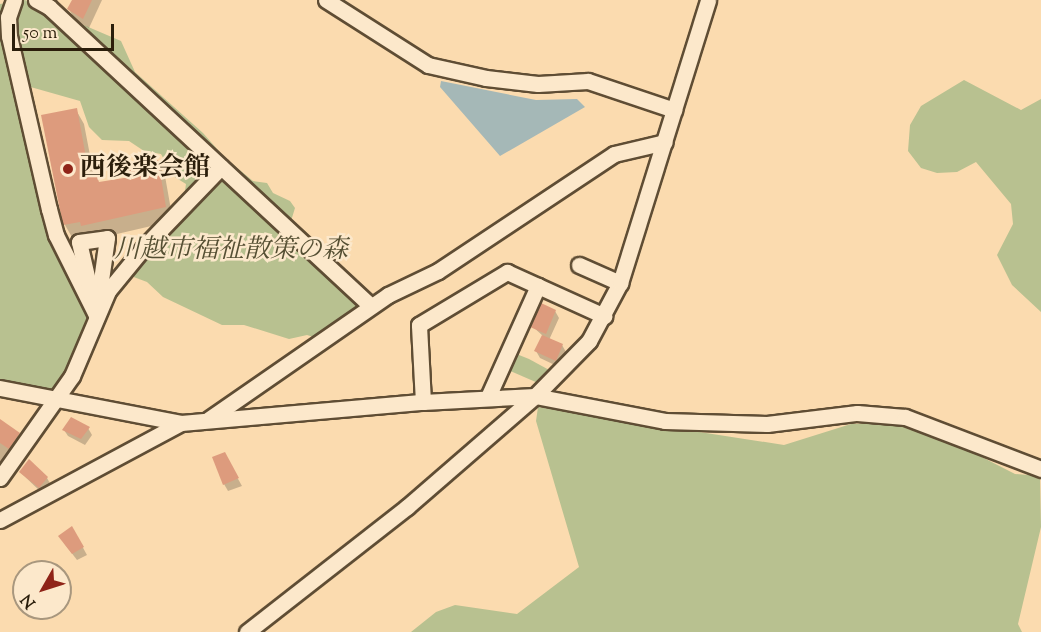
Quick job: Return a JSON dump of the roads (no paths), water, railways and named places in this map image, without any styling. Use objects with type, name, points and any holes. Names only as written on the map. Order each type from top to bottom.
[{"type":"street","points":[[14,0],[8,18],[9,36],[49,209],[56,235],[96,315]]},
{"type":"street","points":[[36,0],[49,7],[371,306]]},
{"type":"street","points":[[326,0],[428,65],[486,78],[537,84],[588,81],[674,110]]},
{"type":"street","points":[[247,632],[407,507],[535,396],[589,341],[620,283],[708,0]]},
{"type":"street","points":[[209,419],[371,306],[504,230],[614,154],[665,142]]},
{"type":"street","points":[[0,478],[72,376],[108,291],[144,247],[221,167]]},
{"type":"street","points":[[579,265],[620,283]]},
{"type":"street","points":[[423,402],[419,325],[507,272],[604,316]]},
{"type":"street","points":[[488,397],[538,286]]},
{"type":"street","points":[[0,388],[57,397],[181,423],[488,397],[535,396],[665,421],[767,424],[857,413],[905,417],[1041,469]]},
{"type":"street","points":[[0,520],[181,423]]},
{"type":"place","name":"西後楽会館","points":[[68,169]]},
{"type":"park label","name":"川越市福祉散策の森","points":[[231,251]]}]
